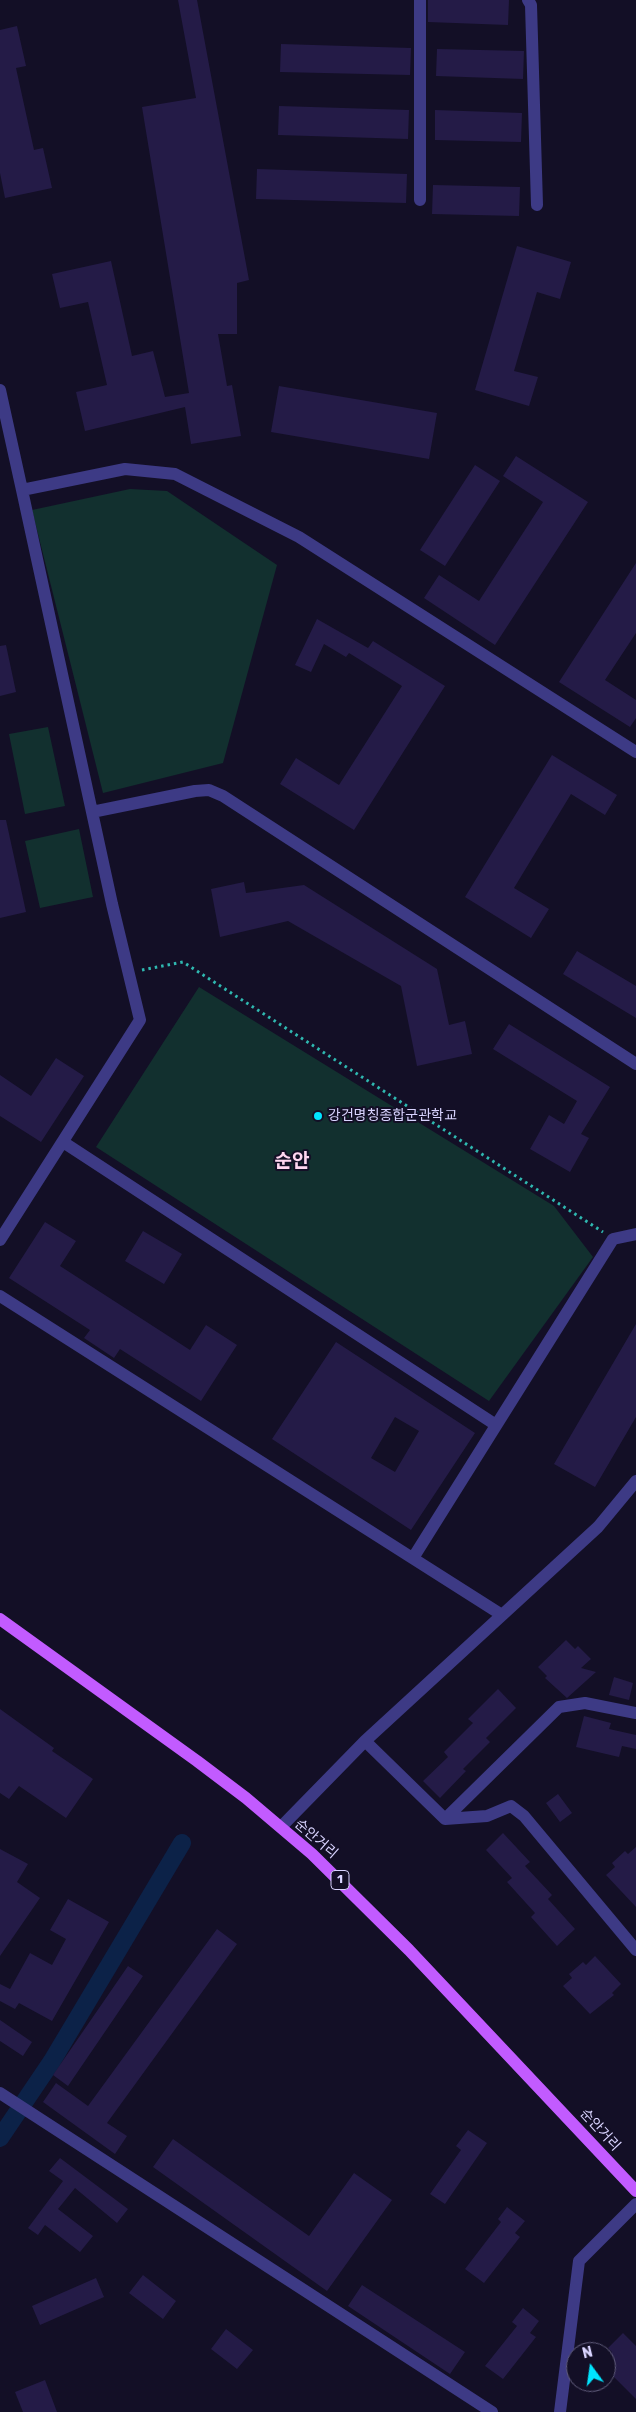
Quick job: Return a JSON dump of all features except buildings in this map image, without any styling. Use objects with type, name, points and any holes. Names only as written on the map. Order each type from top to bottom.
[{"type":"main road","name":"순안거리","points":[[0,1619],[197,1761],[281,1828],[346,1885],[636,2191]]},
{"type":"street","points":[[420,0],[420,200]]},
{"type":"street","points":[[528,0],[531,5],[537,205]]},
{"type":"street","points":[[0,390],[112,904],[140,1020],[0,1240]]},
{"type":"street","points":[[22,490],[125,469],[175,474],[299,537],[636,752]]},
{"type":"street","points":[[92,812],[194,791],[209,790],[223,796],[636,1064]]},
{"type":"street","points":[[63,1142],[496,1425]]},
{"type":"street","points":[[412,1558],[612,1239],[636,1234]]},
{"type":"street","points":[[0,1296],[502,1615]]},
{"type":"street","points":[[281,1828],[365,1741],[598,1526],[636,1481]]},
{"type":"street","points":[[445,1819],[559,1707],[585,1703],[636,1713]]},
{"type":"street","points":[[365,1741],[445,1819],[487,1816],[511,1806],[524,1816],[636,1950]]},
{"type":"street","points":[[0,2093],[492,2412]]},
{"type":"street","points":[[560,2412],[579,2261],[636,2204]]},
{"type":"path","points":[[129,972],[183,962],[612,1239]]},
{"type":"green space","points":[[130,489],[167,491],[277,565],[223,763],[103,793],[32,510]]},
{"type":"green space","points":[[48,727],[65,806],[25,814],[9,734]]},
{"type":"green space","points":[[79,829],[93,897],[40,908],[25,841]]},
{"type":"green space","points":[[199,987],[554,1206],[593,1257],[489,1401],[96,1147]]},
{"type":"waterway","points":[[0,2138],[52,2061],[182,1843]]},
{"type":"place","name":"강건명칭종합군관학교","points":[[318,1116]]},
{"type":"district","name":"순안","points":[[292,1162]]}]
